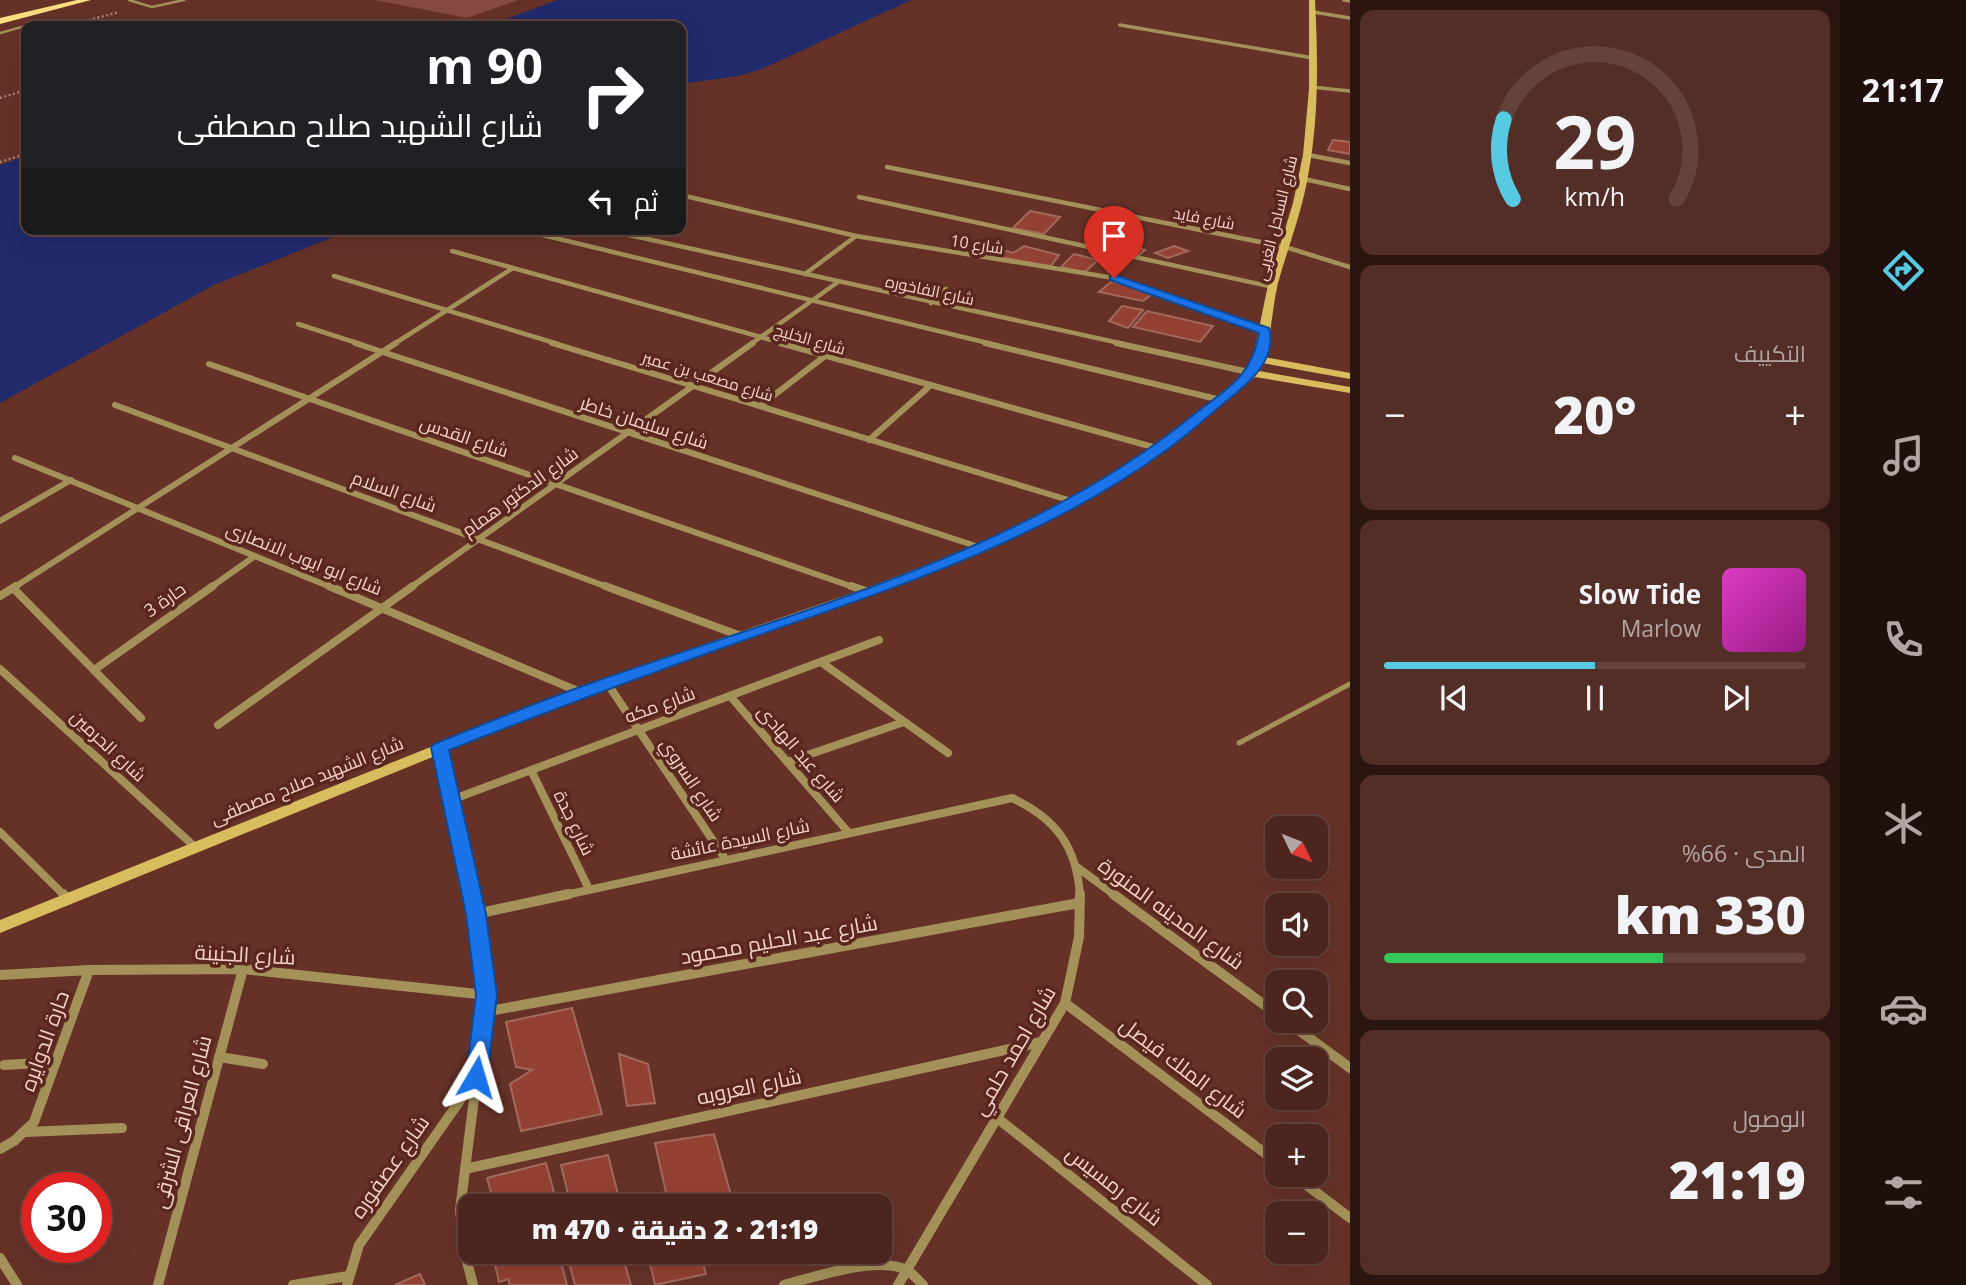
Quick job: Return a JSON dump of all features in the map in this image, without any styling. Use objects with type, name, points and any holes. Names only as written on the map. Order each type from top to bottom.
[{"type":"main road","points":[[0,21],[73,1],[88,0]]},
{"type":"main road","name":"شارع الساحل الغربى","points":[[1259,359],[1273,287],[1304,179],[1308,155],[1313,58],[1312,0]]},
{"type":"main road","points":[[1259,359],[1350,376]]},
{"type":"main road","name":"شارع الشهيد صلاح مصطفى","points":[[0,928],[67,898],[580,692],[869,592],[982,548],[1075,502],[1160,449],[1253,373],[1259,359]]},
{"type":"main road","points":[[1253,373],[1350,390]]},
{"type":"street","points":[[1344,0],[1350,1]]},
{"type":"street","points":[[1313,12],[1350,18]]},
{"type":"street","points":[[1120,25],[1313,58]]},
{"type":"street","points":[[1311,87],[1350,91]]},
{"type":"street","points":[[1308,155],[1350,163]]},
{"type":"street","name":"شارع فايد","points":[[887,167],[1284,247],[1350,267]]},
{"type":"street","points":[[1304,179],[1350,189]]},
{"type":"street","name":"شارع 10","points":[[686,196],[856,236],[1114,278],[1265,331]]},
{"type":"street","points":[[859,197],[1273,287]]},
{"type":"street","points":[[543,235],[1220,400]]},
{"type":"street","name":"شارع الفاخوره","points":[[629,235],[1253,373]]},
{"type":"street","points":[[805,274],[856,236]]},
{"type":"street","name":"شارع الخليج","points":[[452,251],[1160,449]]},
{"type":"street","points":[[0,596],[513,268]]},
{"type":"street","name":"شارع مصعب بن عمير","points":[[334,276],[1075,502]]},
{"type":"street","name":"شارع الدكتور همام","points":[[219,725],[838,282]]},
{"type":"street","points":[[931,303],[946,289]]},
{"type":"street","name":"شارع سليمان خاطر","points":[[298,324],[982,548]]},
{"type":"street","points":[[760,407],[825,356]]},
{"type":"street","name":"شارع القدس","points":[[209,364],[869,592]]},
{"type":"street","points":[[869,439],[931,385]]},
{"type":"street","name":"شارع السلام","points":[[115,405],[741,636]]},
{"type":"street","name":"شارع ابو ايوب الانصارى","points":[[15,458],[383,608],[580,692]]},
{"type":"street","points":[[0,521],[71,480]]},
{"type":"street","name":"حارة 3","points":[[93,670],[256,556]]},
{"type":"street","points":[[13,588],[141,718]]},
{"type":"street","name":"شارع مكه","points":[[451,800],[880,640]]},
{"type":"street","points":[[821,662],[948,753]]},
{"type":"street","name":"شارع الحرمين","points":[[0,669],[195,847]]},
{"type":"street","name":"شارع السروي","points":[[607,683],[726,860]]},
{"type":"street","name":"شارع عبد الهادى","points":[[730,696],[849,833]]},
{"type":"street","points":[[787,762],[904,722]]},
{"type":"street","points":[[440,747],[476,914],[486,995],[460,1210],[465,1254],[474,1285]]},
{"type":"street","name":"شارع جدة","points":[[531,770],[589,889]]},
{"type":"street","name":"شارع السيدة عائشة","points":[[476,914],[1012,798]]},
{"type":"street","name":"شارع احمد حلمي","points":[[898,1285],[1065,1003],[1076,957],[1081,886],[1077,867],[1056,826],[1031,807],[1012,798]]},
{"type":"street","points":[[0,832],[67,898]]},
{"type":"street","name":"شارع المدينه المنورة","points":[[1077,867],[1265,1005]]},
{"type":"street","name":"شارع عبد الحليم محمود","points":[[484,1012],[1079,903]]},
{"type":"street","name":"شارع الجنينة","points":[[0,975],[89,970],[243,969],[486,995]]},
{"type":"street","name":"شارع العراقى الشرقى","points":[[158,1285],[243,969]]},
{"type":"street","name":"حارة الدوايره","points":[[0,1149],[25,1132],[39,1111],[89,970]]},
{"type":"street","name":"شارع الملك فيصل","points":[[1065,1003],[1265,1153]]},
{"type":"street","points":[[1303,1033],[1350,1068]]},
{"type":"street","name":"شارع العروبه","points":[[465,1169],[1041,1042]]},
{"type":"street","points":[[219,1057],[262,1064]]},
{"type":"street","points":[[4,1065],[56,1062]]},
{"type":"street","name":"شارع عصفوره","points":[[348,1280],[359,1245],[476,1077]]},
{"type":"street","name":"شارع رمسيس","points":[[996,1117],[1207,1285]]},
{"type":"street","points":[[25,1132],[122,1128]]},
{"type":"street","points":[[1309,1187],[1350,1218]]},
{"type":"street","points":[[0,1258],[17,1285]]},
{"type":"street","points":[[784,1285],[849,1269],[877,1266],[905,1270],[923,1285]]},
{"type":"street","points":[[293,1285],[348,1280]]},
{"type":"lane","points":[[129,0],[152,7],[184,0]]},
{"type":"lane","points":[[0,33],[21,27]]},
{"type":"lane","points":[[1239,743],[1350,684]]},
{"type":"path","points":[[0,98],[21,92]]},
{"type":"path","points":[[0,162],[21,156]]},
{"type":"shaded area","points":[[375,0],[518,0],[467,18]]},
{"type":"shaded area","points":[[557,0],[911,0],[762,69],[738,76],[686,83],[686,21],[501,21]]},
{"type":"shaded area","points":[[21,158],[21,235],[338,235],[214,285],[0,403],[0,165]]},
{"type":"building","points":[[1333,140],[1350,142],[1350,154],[1328,150]]},
{"type":"building","points":[[1030,211],[1060,217],[1044,234],[1013,228]]},
{"type":"building","points":[[1096,230],[1121,235],[1112,244],[1087,239]]},
{"type":"building","points":[[1122,244],[1145,250],[1139,255],[1117,250]]},
{"type":"building","points":[[1024,246],[1059,255],[1051,266],[987,255],[995,248],[1013,253]]},
{"type":"building","points":[[1174,246],[1188,251],[1168,258],[1155,253]]},
{"type":"building","points":[[1074,254],[1098,260],[1085,272],[1061,267]]},
{"type":"building","points":[[1112,281],[1152,294],[1143,301],[1099,292]]},
{"type":"building","points":[[1122,306],[1143,310],[1128,328],[1109,321]]},
{"type":"building","points":[[1147,311],[1213,326],[1200,342],[1133,327]]},
{"type":"building","points":[[572,1008],[602,1114],[521,1131],[510,1084],[532,1070],[516,1067],[506,1022]]},
{"type":"building","points":[[619,1054],[648,1064],[655,1103],[627,1106]]},
{"type":"building","points":[[714,1134],[731,1194],[666,1194],[655,1143]]},
{"type":"building","points":[[608,1155],[618,1194],[568,1194],[561,1165]]},
{"type":"building","points":[[546,1163],[554,1194],[492,1194],[487,1178]]},
{"type":"building","points":[[495,1264],[561,1264],[567,1285],[510,1285],[508,1279],[499,1282]]},
{"type":"building","points":[[569,1264],[625,1264],[631,1285],[575,1285]]},
{"type":"building","points":[[650,1264],[703,1264],[706,1274],[655,1285]]},
{"type":"building","points":[[420,1274],[425,1285],[395,1285]]},
{"type":"route","points":[[476,1077],[486,995],[476,914],[440,747],[580,692],[869,592],[982,548],[1075,502],[1160,449],[1253,373],[1262,350],[1265,331],[1114,278]]}]
